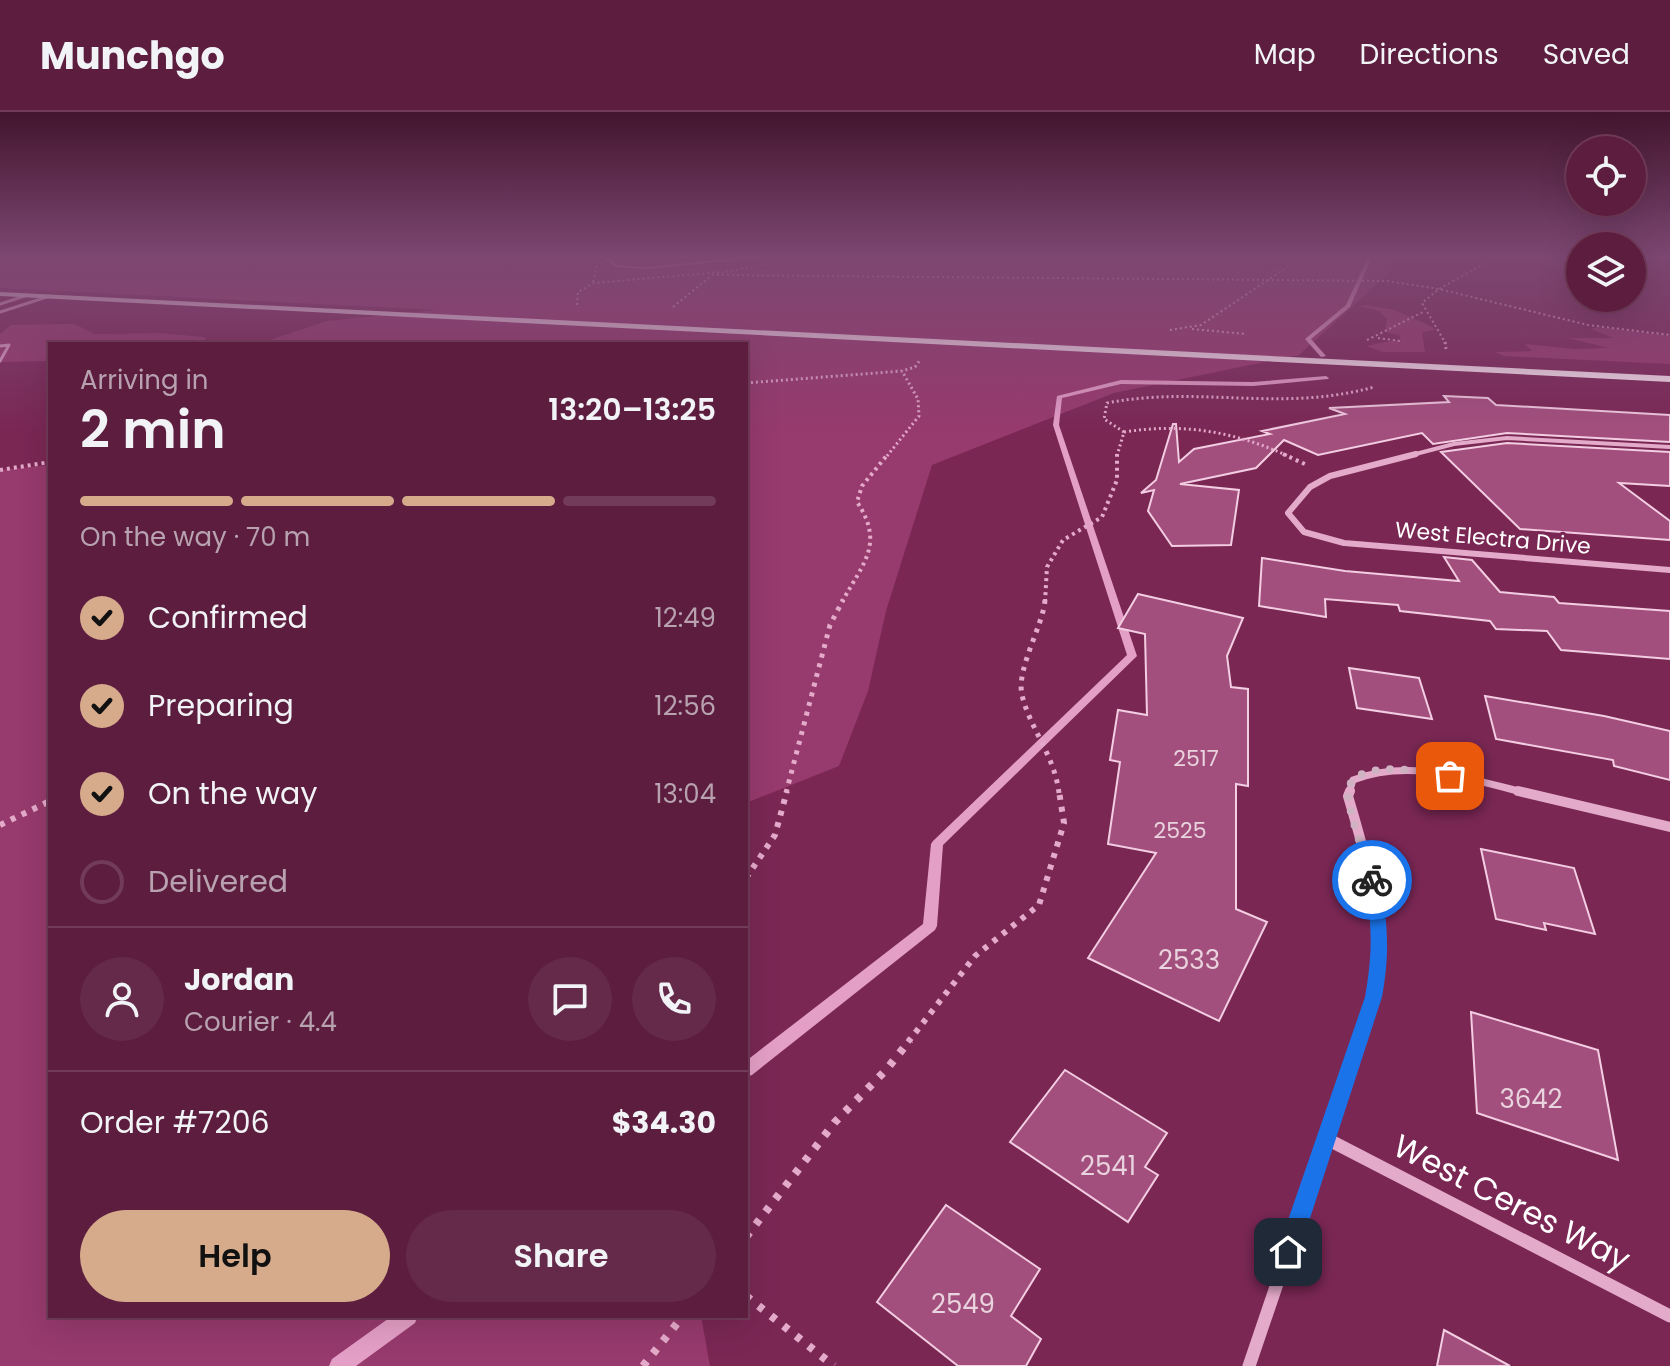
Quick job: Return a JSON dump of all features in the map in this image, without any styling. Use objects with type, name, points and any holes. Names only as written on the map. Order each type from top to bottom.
[{"type":"main road","points":[[434,316],[1670,379]]},
{"type":"street","points":[[1330,476],[1436,448],[1493,439],[1670,447]]},
{"type":"street","name":"West Electra Drive","points":[[1330,476],[1310,487],[1288,513],[1297,526],[1313,536],[1416,550],[1670,570]]},
{"type":"street","points":[[1249,1366],[1374,997],[1381,928],[1377,895],[1348,796],[1353,780],[1363,774],[1398,769],[1421,770],[1537,794],[1670,827]]},
{"type":"street","name":"West Ceres Way","points":[[1327,1139],[1670,1316]]},
{"type":"lane","points":[[0,346],[9,345],[0,361]]},
{"type":"path","points":[[1168,331],[1201,325],[1215,316]]},
{"type":"path","points":[[1366,341],[1416,316]]},
{"type":"path","points":[[1428,316],[1443,335],[1445,352]]},
{"type":"path","points":[[1549,316],[1588,325],[1670,335]]},
{"type":"path","points":[[1187,328],[1246,334]]},
{"type":"path","points":[[748,383],[902,371],[915,367],[935,341]]},
{"type":"path","points":[[748,875],[775,835],[830,625],[872,545],[869,520],[857,502],[862,486],[919,416],[918,399],[902,371]]},
{"type":"path","points":[[1330,476],[1257,441],[1213,430],[1181,424],[1124,432],[1104,419],[1107,403],[1128,398],[1167,397],[1306,400],[1375,387]]},
{"type":"path","points":[[748,1234],[835,1122],[886,1070],[975,956],[1039,905],[1064,823],[1056,769],[1021,693],[1030,645],[1044,611],[1047,567],[1063,540],[1102,517],[1117,480],[1117,449],[1124,432]]},
{"type":"path","points":[[0,470],[48,462]]},
{"type":"path","points":[[0,825],[48,802]]},
{"type":"path","points":[[748,1298],[834,1366]]},
{"type":"path","points":[[643,1366],[681,1318]]},
{"type":"shaded area","points":[[381,316],[1342,316],[1299,355],[1114,393],[932,465],[886,611],[868,691],[839,766],[748,802],[748,342],[264,342],[327,321]]},
{"type":"shaded area","points":[[1384,316],[1407,316],[1432,327],[1435,330],[1422,332],[1425,352],[1383,352],[1366,346],[1401,339],[1399,335],[1385,332],[1387,319]]},
{"type":"shaded area","points":[[74,324],[95,334],[159,333],[204,337],[208,342],[48,342],[48,361],[0,362],[0,334],[11,325]]},
{"type":"shaded area","points":[[1598,327],[1670,336],[1670,364],[1504,356],[1495,352],[1532,351],[1525,344],[1575,349],[1608,348],[1568,338],[1613,338],[1591,329]]},
{"type":"shaded area","points":[[48,465],[48,1318],[701,1318],[710,1366],[0,1366],[0,470]]},
{"type":"building","points":[[1444,396],[1488,398],[1496,405],[1670,415],[1670,442],[1507,433],[1433,444],[1422,433],[1318,455],[1284,440],[1256,468],[1180,484],[1239,490],[1231,545],[1172,546],[1148,511],[1154,490],[1141,493],[1156,480],[1173,424],[1176,424],[1179,462],[1194,449],[1270,434],[1262,431],[1345,414],[1329,408],[1449,402]]},
{"type":"building","points":[[1507,443],[1670,452],[1670,486],[1619,483],[1670,521],[1670,540],[1520,529],[1441,452]]},
{"type":"building","points":[[1444,557],[1472,560],[1500,592],[1554,597],[1559,603],[1670,611],[1670,659],[1561,650],[1547,631],[1496,629],[1490,621],[1400,611],[1398,605],[1325,599],[1326,617],[1259,606],[1262,558],[1345,571],[1459,581]]},
{"type":"building","points":[[1138,594],[1243,618],[1227,656],[1231,687],[1248,689],[1248,786],[1236,784],[1236,909],[1267,922],[1219,1021],[1088,958],[1156,853],[1108,844],[1120,762],[1110,760],[1118,710],[1147,715],[1145,634],[1118,628]]},
{"type":"building","points":[[1349,668],[1419,678],[1432,719],[1357,708]]},
{"type":"building","points":[[1485,696],[1604,716],[1670,731],[1670,780],[1614,766],[1613,760],[1496,739]]},
{"type":"building","points":[[1481,849],[1574,868],[1595,934],[1544,923],[1546,930],[1496,919]]},
{"type":"building","points":[[1471,1012],[1598,1050],[1618,1160],[1477,1113]]},
{"type":"building","points":[[1065,1070],[1167,1133],[1145,1167],[1158,1175],[1128,1222],[1010,1142]]},
{"type":"building","points":[[946,1205],[1040,1269],[1011,1316],[1041,1339],[1026,1366],[958,1366],[877,1302]]},
{"type":"building","points":[[1444,1330],[1510,1366],[1437,1366]]},
{"type":"waterway","points":[[1323,356],[1308,339],[1336,316]]},
{"type":"waterway","points":[[748,1068],[930,926],[937,844],[1132,656],[1056,425],[1059,397],[1121,382],[1253,384],[1326,378]]},
{"type":"waterway","points":[[339,1366],[405,1318]]},
{"type":"way so far","points":[[1372,880],[1348,796],[1353,780],[1379,770],[1398,769],[1450,776]]},
{"type":"route","points":[[1288,1252],[1374,997],[1381,928],[1372,880]]}]
